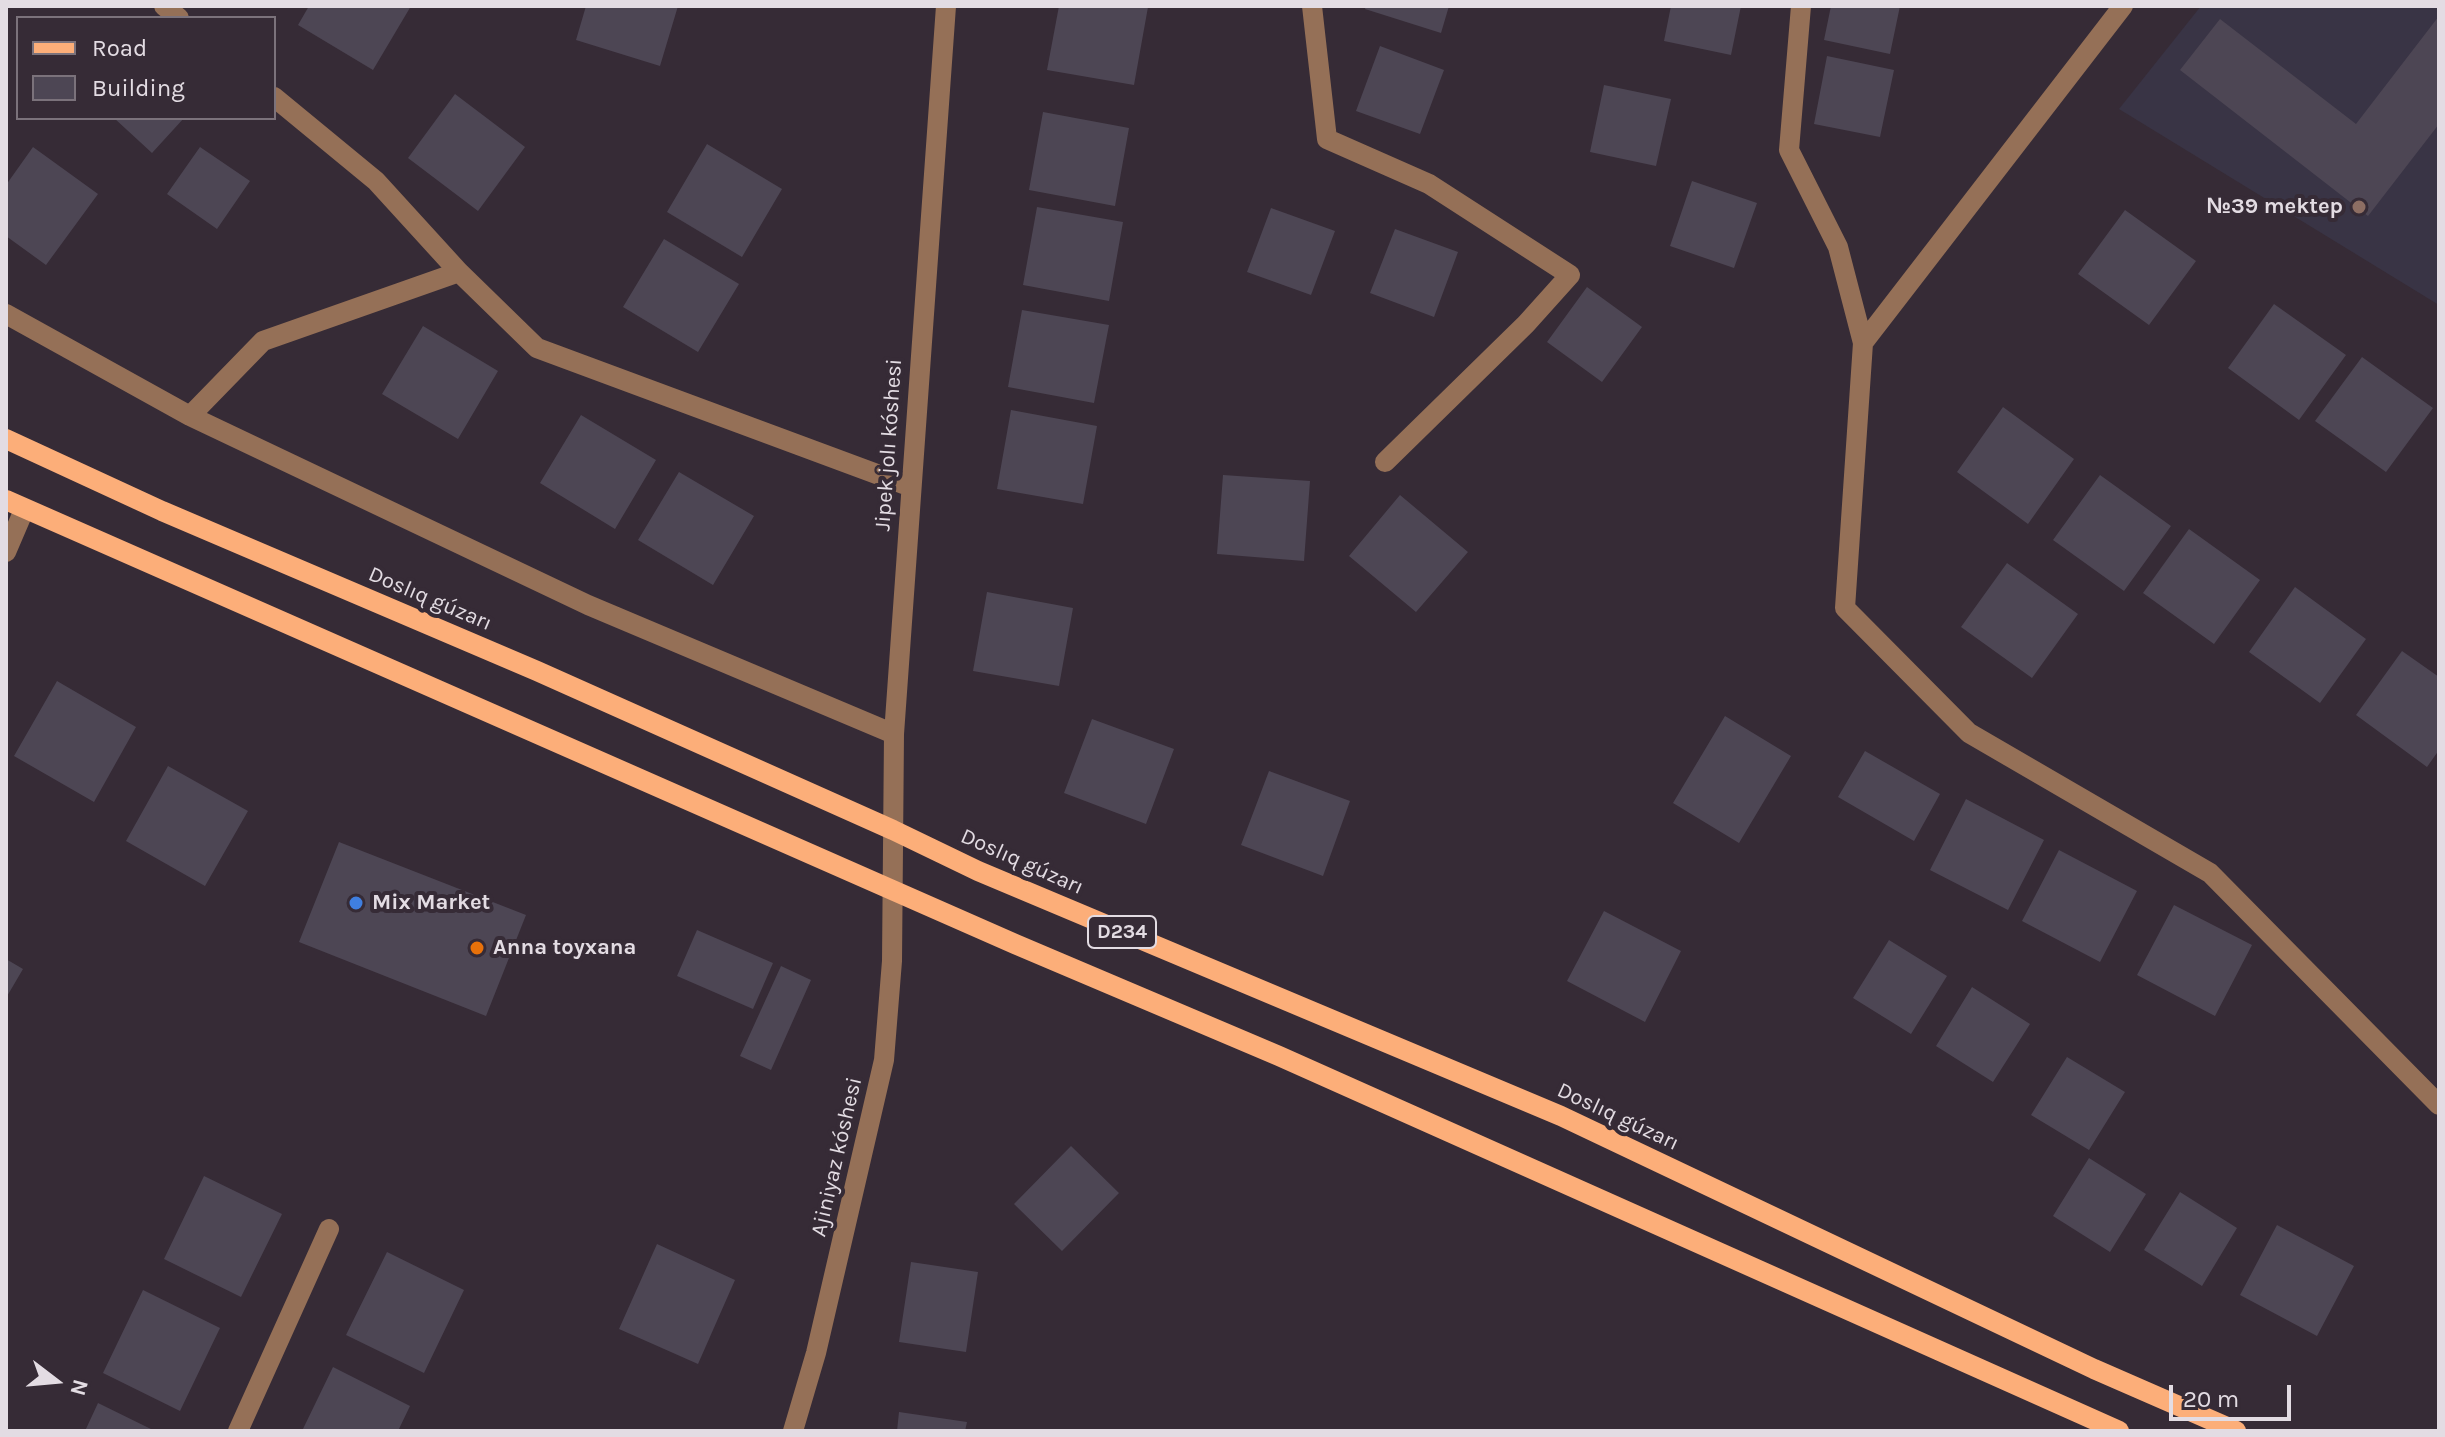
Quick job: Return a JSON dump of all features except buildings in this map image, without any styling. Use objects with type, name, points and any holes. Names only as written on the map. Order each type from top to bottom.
[{"type":"main road","name":"Doslıq gúzarı","points":[[6,439],[162,511],[537,671],[978,871],[1561,1116],[2094,1369],[2236,1431]]},
{"type":"main road","name":"D234","points":[[15,505],[1279,1056],[2119,1431]]},
{"type":"street","name":"Jipek jolı kóshesi","points":[[891,888],[894,734],[909,486],[946,6]]},
{"type":"street","points":[[1312,6],[1327,139],[1429,184],[1570,275],[1526,324],[1385,462]]},
{"type":"street","points":[[1801,6],[1789,150],[1838,247],[1863,343],[1845,608],[1969,733],[2210,873],[2439,1105]]},
{"type":"street","points":[[1863,343],[2123,6]]},
{"type":"street","points":[[276,99],[376,181],[459,272],[537,348],[909,486]]},
{"type":"street","points":[[190,416],[263,341],[459,272]]},
{"type":"street","points":[[6,314],[190,416],[588,605],[894,734]]},
{"type":"street","points":[[6,552],[15,505]]},
{"type":"street","name":"Ajiniyaz kóshesi","points":[[793,1431],[816,1353],[884,1060],[892,961],[891,888]]},
{"type":"street","points":[[238,1431],[329,1229]]},
{"type":"shaded area","name":"№39 mektep","points":[[2201,6],[2439,6],[2439,305],[2119,109]]},
{"type":"place","name":"№39 mektep","points":[[2359,207]]},
{"type":"place","name":"Mix Market","points":[[356,903]]},
{"type":"place","name":"Anna toyxana","points":[[477,948]]}]
